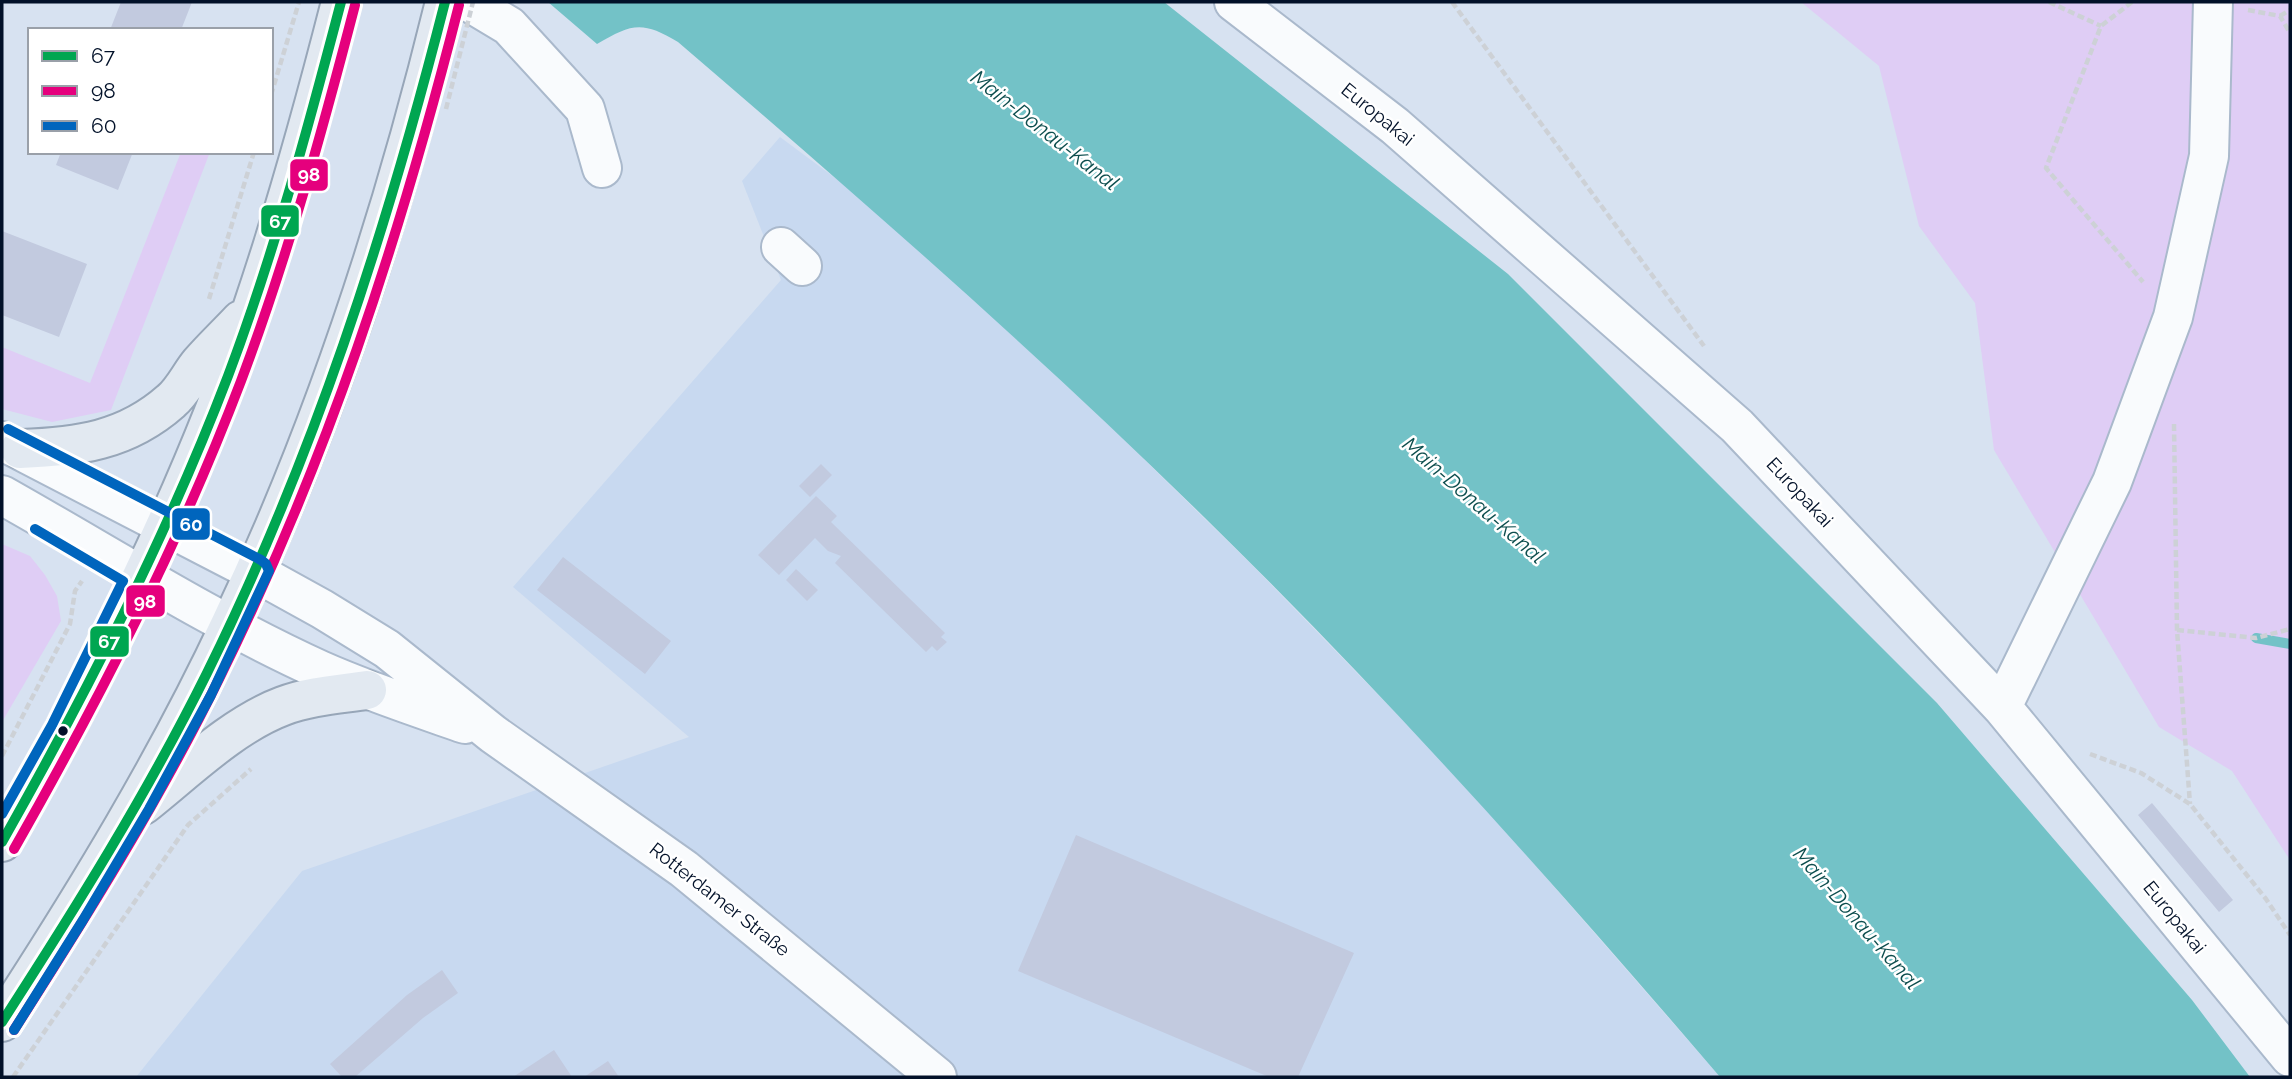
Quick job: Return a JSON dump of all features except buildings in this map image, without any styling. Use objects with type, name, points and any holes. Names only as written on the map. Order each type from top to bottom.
[{"type":"main road","points":[[2,842],[64,732],[141,576],[225,382],[280,221],[341,2]]},
{"type":"main road","points":[[2,1022],[131,816],[231,625],[255,572],[340,363],[434,102],[445,2]]},
{"type":"main road","points":[[11,445],[61,447],[97,442],[146,419],[172,400],[201,362],[252,308]]},
{"type":"main road","points":[[131,816],[240,729],[266,713],[306,700],[367,690]]},
{"type":"street","points":[[471,2],[509,26],[586,109],[603,168]]},
{"type":"street","name":"Europakai","points":[[1234,2],[1395,126],[1737,426],[2002,707],[2290,1057]]},
{"type":"street","points":[[2002,707],[2112,482],[2172,317],[2209,156],[2213,3]]},
{"type":"street","name":"Rotterdamer Straße","points":[[11,445],[255,572],[387,649],[493,734],[684,869],[937,1077]]},
{"type":"street","name":"Rotterdamer Straße","points":[[2,495],[141,576],[297,659],[367,690],[493,734]]},
{"type":"path","points":[[273,88],[299,2]]},
{"type":"path","points":[[434,102],[471,2]]},
{"type":"path","points":[[1452,2],[1712,356]]},
{"type":"path","points":[[2049,2],[2101,26]]},
{"type":"path","points":[[2132,2],[2101,26],[2046,168],[2172,317]]},
{"type":"path","points":[[2213,3],[2280,16],[2290,10]]},
{"type":"path","points":[[2280,16],[2290,33]]},
{"type":"path","points":[[2174,412],[2177,630],[2190,804]]},
{"type":"path","points":[[2177,630],[2256,638],[2290,629]]},
{"type":"path","points":[[2044,757],[2083,752],[2141,774],[2190,804],[2266,899],[2290,935]]},
{"type":"path","points":[[13,1077],[188,825],[257,764]]},
{"type":"shaded area","points":[[1801,2],[2290,2],[2290,860],[2232,771],[2159,727],[1994,450],[1975,303],[1919,226],[1879,66]]},
{"type":"shaded area","points":[[780,137],[854,192],[951,278],[1115,431],[1251,564],[1427,745],[1720,1077],[136,1077],[302,871],[689,737],[513,587],[781,280],[742,181]]},
{"type":"shaded area","points":[[180,154],[209,154],[111,410],[52,422],[2,409],[2,347],[90,383]]},
{"type":"shaded area","points":[[2,544],[30,556],[45,575],[57,596],[61,621],[2,722]]},
{"type":"water","name":"Main-Donau-Kanal","points":[[548,2],[1164,2],[1508,274],[1937,703],[2192,1000],[2250,1077],[1720,1077],[1532,862],[1338,652],[1204,517],[1011,334],[678,42],[655,30],[637,27],[619,32],[597,44]]},
{"type":"waterway","points":[[2256,638],[2290,644]]},
{"type":"transit line","name":"67","points":[[2,842],[124,614],[204,436],[245,330],[275,237],[341,2]]},
{"type":"transit line","name":"67","points":[[2,1022],[83,894],[184,718],[281,510],[344,344],[372,259],[445,2]]},
{"type":"transit line","name":"98","points":[[14,849],[107,678],[165,561],[217,442],[258,335],[289,242],[355,5]]},
{"type":"transit line","name":"98","points":[[14,1030],[147,814],[196,724],[258,598],[293,516],[357,349],[412,178],[459,5]]},
{"type":"transit line","name":"60","points":[[8,429],[261,560],[269,571],[211,695],[149,809],[14,1030]]},
{"type":"transit line","name":"60","points":[[2,814],[52,725],[123,581],[35,529]]}]
